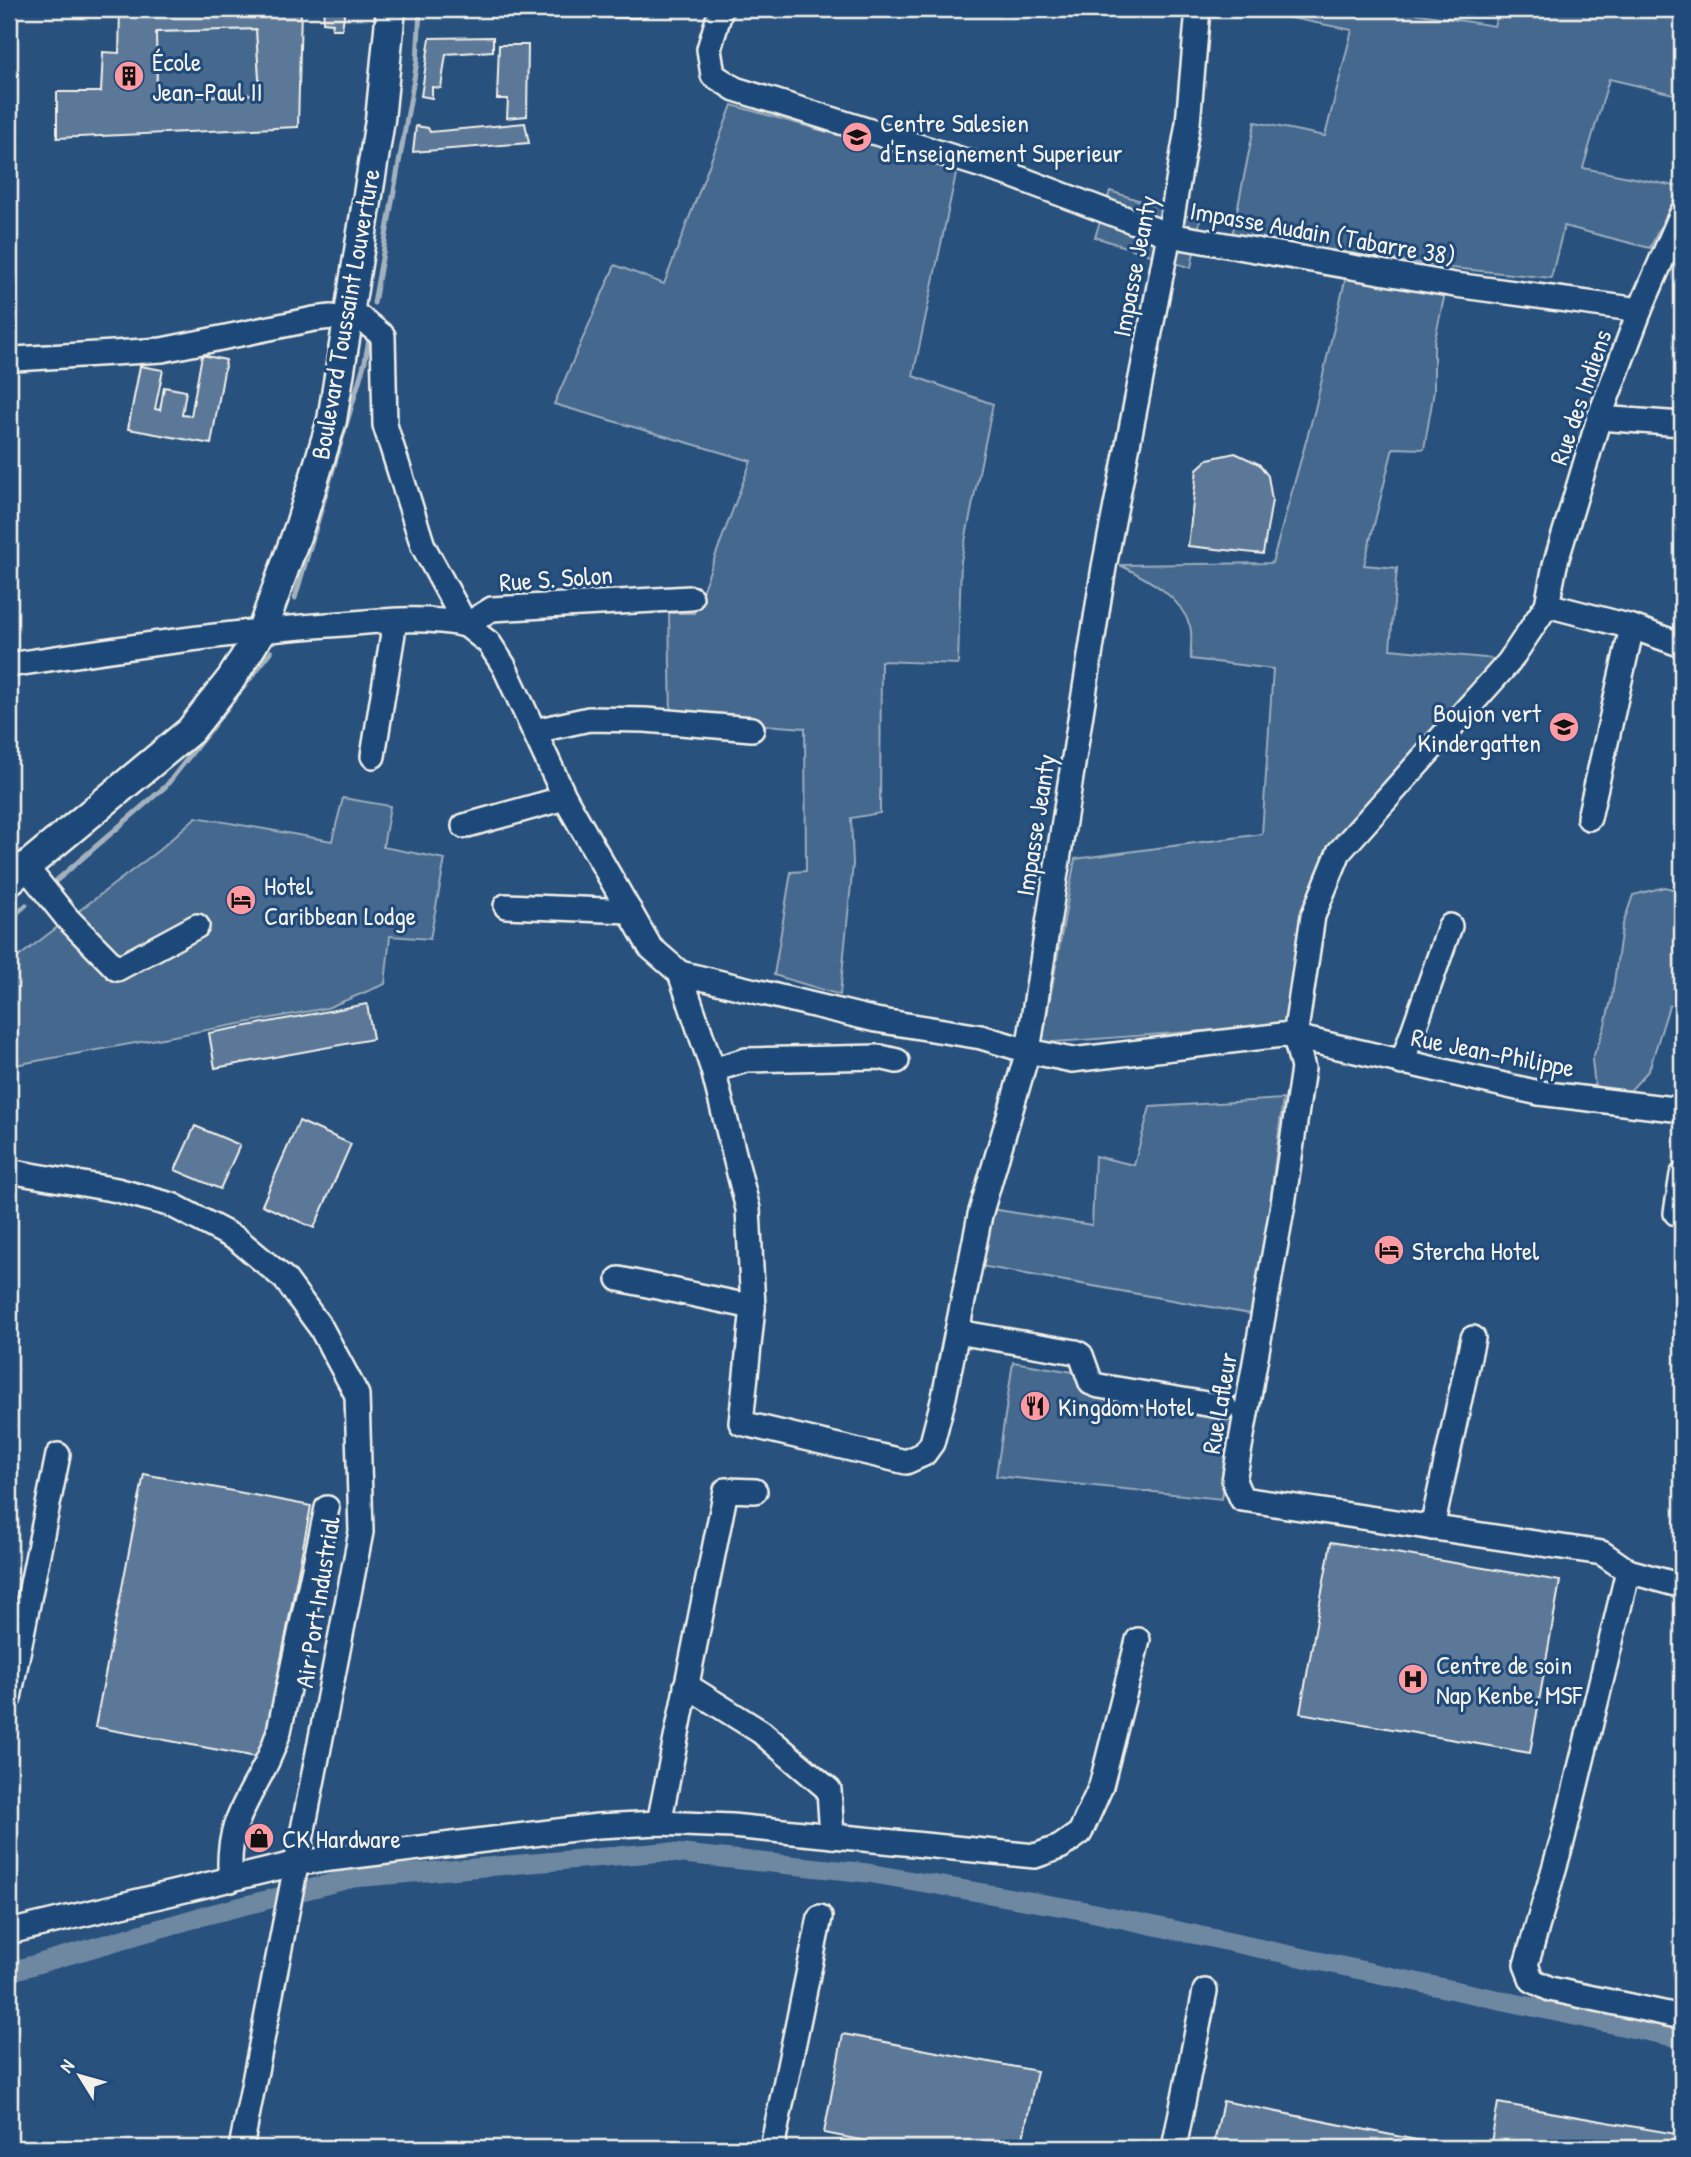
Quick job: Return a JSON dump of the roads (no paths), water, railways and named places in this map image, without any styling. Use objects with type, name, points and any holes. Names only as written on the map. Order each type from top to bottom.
[{"type":"main road","name":"Boulevard Toussaint Louverture","points":[[17,874],[190,731],[231,679],[262,630],[300,526],[332,419],[380,120],[391,9]]},
{"type":"street","name":"Impasse Audain (Tabarre 38)","points":[[721,9],[709,48],[713,75],[734,89],[1011,175],[1169,235],[1455,285],[1640,310]]},
{"type":"street","name":"Impasse Jeanty","points":[[753,1307],[741,1423],[906,1462],[924,1454],[932,1443],[980,1215],[1028,1051],[1104,567],[1169,235],[1188,123],[1198,9]]},
{"type":"street","name":"Rue des Indiens","points":[[1547,606],[1555,565],[1599,418],[1640,310],[1674,252],[1682,213]]},
{"type":"street","points":[[15,359],[162,350],[314,319],[349,315],[383,336],[385,425],[423,546],[466,625],[489,643],[504,666],[565,798],[650,947],[680,973],[713,1070],[748,1209],[753,1307],[620,1279]]},
{"type":"street","points":[[1599,418],[1682,424]]},
{"type":"street","name":"Rue S. Solon","points":[[466,625],[492,609],[691,598]]},
{"type":"street","points":[[1294,1037],[1313,916],[1339,852],[1509,662],[1547,606],[1632,627],[1682,645]]},
{"type":"street","points":[[9,665],[207,635],[262,630],[438,619],[466,625]]},
{"type":"street","points":[[373,756],[395,621]]},
{"type":"street","points":[[1589,818],[1632,627]]},
{"type":"street","points":[[535,731],[589,719],[645,720],[752,729]]},
{"type":"street","points":[[464,826],[565,798]]},
{"type":"street","points":[[17,874],[67,918],[117,970],[197,926]]},
{"type":"street","points":[[506,906],[630,911]]},
{"type":"street","points":[[1402,1063],[1450,926]]},
{"type":"street","name":"Rue Jean-Philippe","points":[[680,973],[876,1020],[981,1037],[1072,1060],[1282,1035],[1539,1093],[1682,1110]]},
{"type":"street","name":"Rue Lafleur","points":[[1294,1037],[1303,1068],[1283,1204],[1234,1481],[1242,1499],[1602,1553],[1628,1571],[1682,1586]]},
{"type":"street","points":[[713,1070],[746,1060],[880,1057],[897,1061]]},
{"type":"street","name":"Air Port Industrial","points":[[9,1171],[117,1190],[172,1205],[237,1239],[285,1279],[321,1328],[356,1395],[361,1532],[241,2148]]},
{"type":"street","points":[[1676,1213],[1682,1175]]},
{"type":"street","points":[[957,1332],[1076,1352],[1082,1355],[1091,1383],[1099,1386],[1225,1407]]},
{"type":"street","points":[[1432,1528],[1472,1338]]},
{"type":"street","points":[[9,1698],[58,1455]]},
{"type":"street","points":[[659,1823],[726,1490],[755,1491]]},
{"type":"street","points":[[231,1880],[229,1861],[232,1837],[238,1815],[273,1751],[279,1731],[327,1508]]},
{"type":"street","points":[[1628,1571],[1563,1838],[1526,1965],[1532,1980],[1550,1989],[1682,2017]]},
{"type":"street","points":[[9,1932],[231,1880],[598,1826],[659,1823],[732,1826],[1035,1856],[1060,1847],[1080,1833],[1101,1786],[1138,1640]]},
{"type":"street","points":[[686,1685],[761,1732],[829,1790],[832,1836]]},
{"type":"street","points":[[772,2148],[820,1917]]},
{"type":"street","points":[[1174,2148],[1205,1991]]},
{"type":"waterway","points":[[374,303],[417,62],[420,9]]},
{"type":"waterway","points":[[1674,209],[1682,191]]},
{"type":"waterway","points":[[1632,297],[1647,265]]},
{"type":"waterway","points":[[295,598],[365,361],[369,339]]},
{"type":"waterway","points":[[57,880],[166,786],[271,652]]},
{"type":"waterway","points":[[9,920],[26,905]]},
{"type":"waterway","points":[[9,1972],[203,1916],[353,1878],[664,1852],[868,1873],[1081,1910],[1682,2039]]},
{"type":"place","name":"École Jean-Paul II","points":[[129,76]]},
{"type":"place","name":"Centre Salesien d'Enseignement Superieur","points":[[857,137]]},
{"type":"place","name":"Boujon vert Kindergatten","points":[[1564,727]]},
{"type":"place","name":"Hotel Caribbean Lodge","points":[[241,900]]},
{"type":"place","name":"Stercha Hotel","points":[[1389,1250]]},
{"type":"place","name":"Kingdom Hotel","points":[[1035,1406]]},
{"type":"place","name":"Centre de soin Nap Kenbe, MSF","points":[[1413,1679]]},
{"type":"place","name":"CK Hardware","points":[[259,1838]]}]
